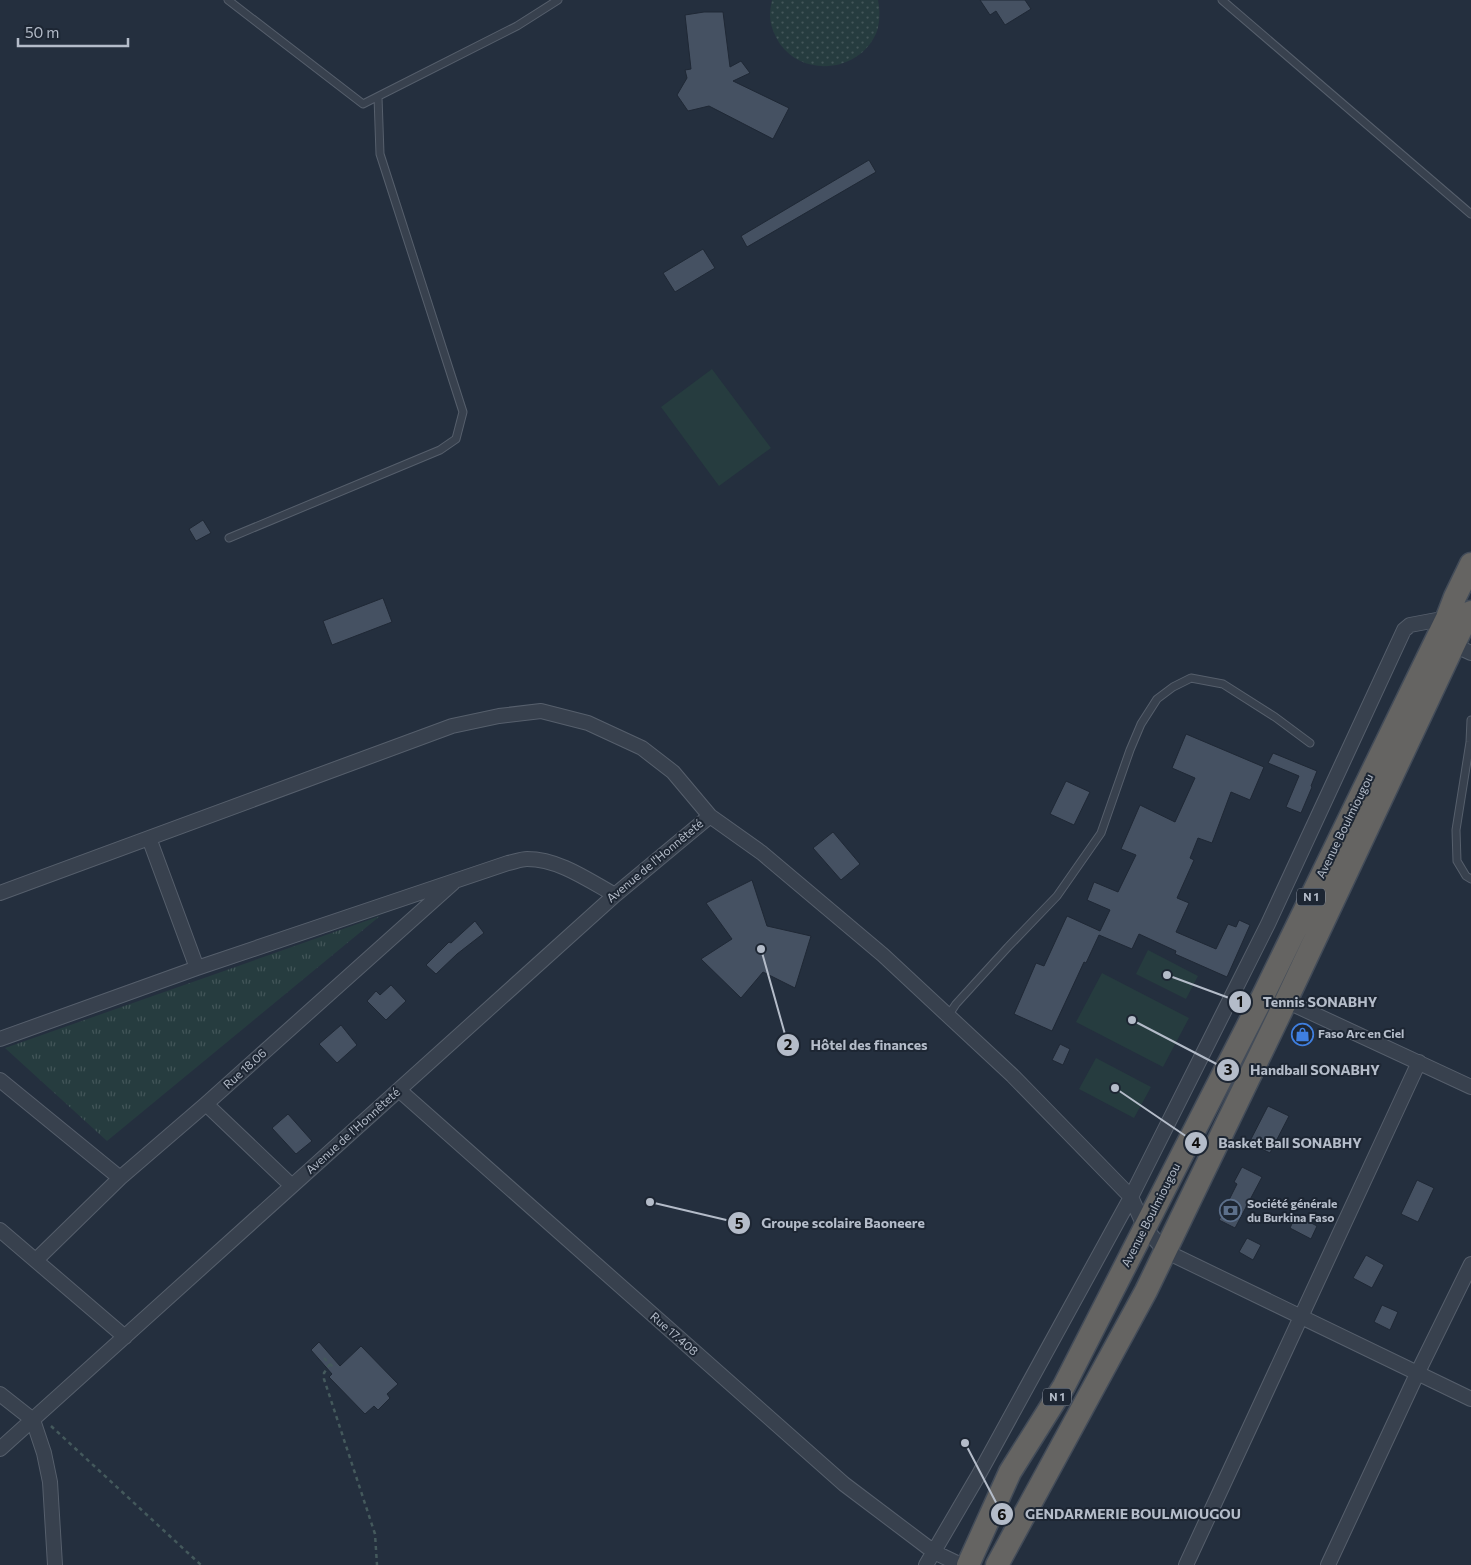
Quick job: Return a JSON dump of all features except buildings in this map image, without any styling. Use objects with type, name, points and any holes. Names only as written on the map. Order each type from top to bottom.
[{"type":"highway","name":"Avenue Boulmiougou","points":[[968,1565],[1010,1472],[1064,1386],[1262,998],[1447,618],[1454,597],[1471,564]]},
{"type":"highway","name":"Avenue Boulmiougou","points":[[997,1565],[1146,1291],[1286,1001],[1462,649],[1471,612]]},
{"type":"street","points":[[926,1565],[988,1459],[1131,1197],[1268,924],[1404,630],[1410,625],[1413,626],[1447,618]]},
{"type":"street","points":[[0,893],[452,726],[500,716],[541,711],[588,724],[642,748],[673,772],[710,816],[769,860],[883,955],[1013,1076],[1131,1197],[1145,1228],[1165,1251],[1471,1399]]},
{"type":"street","name":"Avenue de l'Honnêteté","points":[[0,1449],[615,894],[710,816]]},
{"type":"street","points":[[148,838],[197,968]]},
{"type":"street","points":[[0,1039],[197,968],[457,880],[526,859],[546,861],[615,894]]},
{"type":"street","name":"Rue 18.06","points":[[36,1260],[120,1178],[206,1104],[457,880]]},
{"type":"street","points":[[1286,1001],[1471,1087]]},
{"type":"street","points":[[1186,1565],[1419,1062]]},
{"type":"street","points":[[0,1080],[120,1178]]},
{"type":"street","name":"Rue 17.408","points":[[399,1090],[844,1484],[934,1552],[960,1565]]},
{"type":"street","points":[[206,1104],[292,1186]]},
{"type":"street","points":[[0,1230],[125,1337]]},
{"type":"street","points":[[1328,1565],[1417,1374],[1471,1264]]},
{"type":"street","points":[[0,1394],[36,1418],[48,1464],[54,1565]]},
{"type":"lane","points":[[228,0],[364,104],[517,26],[558,0]]},
{"type":"lane","points":[[1222,0],[1471,214]]},
{"type":"lane","points":[[229,538],[440,450],[456,439],[463,412],[380,154],[378,97]]},
{"type":"lane","points":[[948,1016],[956,1004],[1008,946],[1057,896],[1101,833],[1130,750],[1141,724],[1157,698],[1191,678],[1223,684],[1275,717],[1310,743]]},
{"type":"lane","points":[[1471,720],[1470,742],[1456,830],[1456,861],[1466,876],[1471,879]]},
{"type":"path","points":[[324,1358],[335,1369]]},
{"type":"path","points":[[330,1364],[324,1373],[324,1379],[374,1534],[377,1565]]},
{"type":"path","points":[[36,1418],[201,1565]]},
{"type":"green space","points":[[772,0],[878,0],[879,23],[877,31],[870,44],[859,55],[846,62],[832,66],[818,66],[804,62],[791,55],[776,38],[770,19]]},
{"type":"green space","points":[[712,369],[771,448],[719,486],[661,407]]},
{"type":"green space","points":[[380,916],[107,1141],[5,1048]]},
{"type":"green space","points":[[1148,950],[1198,976],[1186,999],[1136,974]]},
{"type":"green space","points":[[1102,973],[1189,1018],[1163,1067],[1076,1022]]},
{"type":"green space","points":[[1096,1058],[1151,1087],[1134,1118],[1079,1089]]},
{"type":"place","name":"Hôtel des finances","points":[[761,949]]},
{"type":"place","name":"Tennis SONABHY","points":[[1167,975]]},
{"type":"place","name":"Handball SONABHY","points":[[1132,1020]]},
{"type":"place","name":"Faso Arc en Ciel","points":[[1302,1034]]},
{"type":"place","name":"Basket Ball SONABHY","points":[[1115,1088]]},
{"type":"place","name":"Groupe scolaire Baoneere","points":[[650,1202]]},
{"type":"place","name":"Société générale du Burkina Faso","points":[[1231,1211]]},
{"type":"place","name":"GENDARMERIE BOULMIOUGOU","points":[[965,1443]]}]
